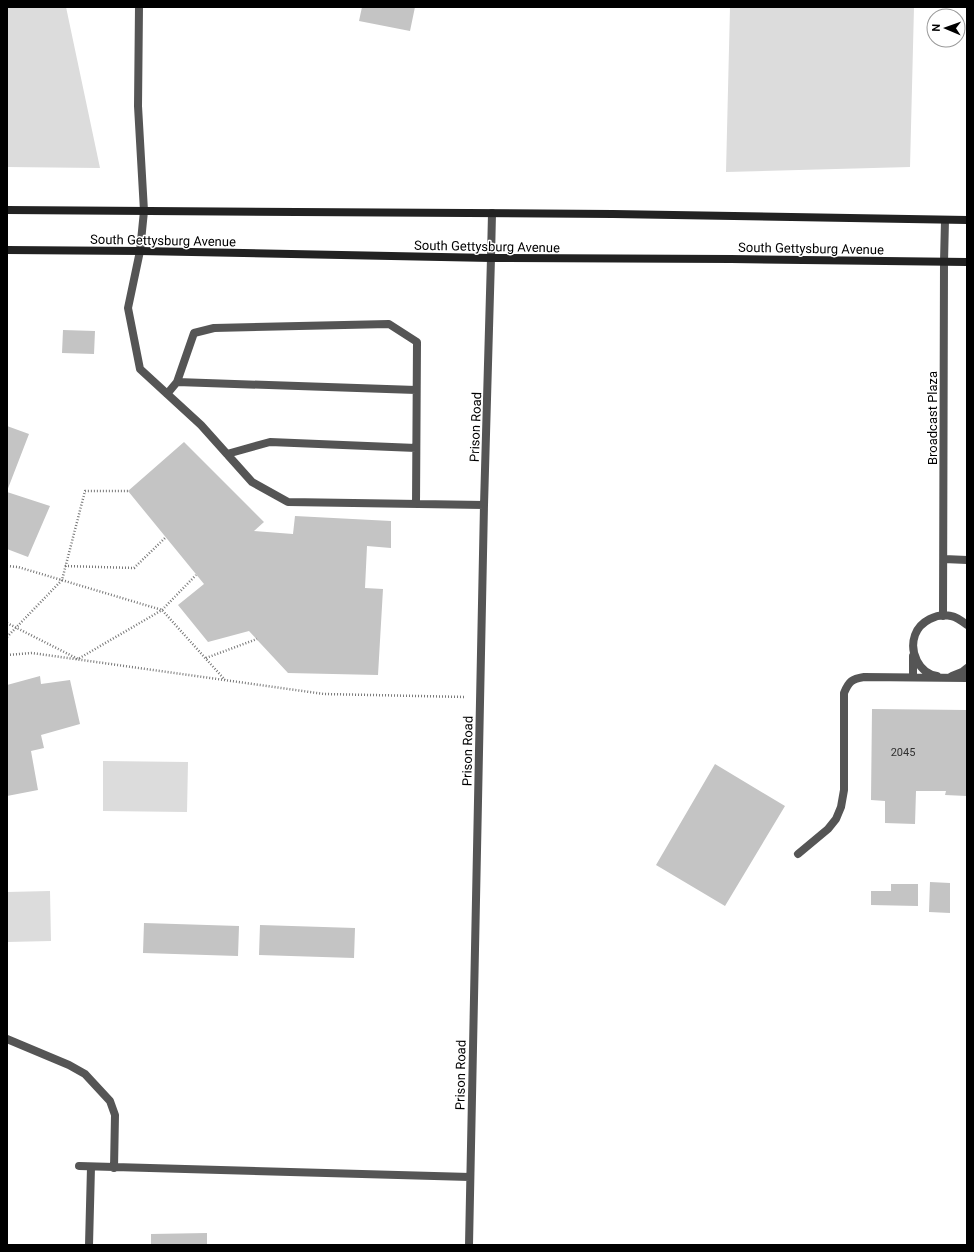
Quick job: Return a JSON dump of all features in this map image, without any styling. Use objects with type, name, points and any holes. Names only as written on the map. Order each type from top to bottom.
[{"type":"main road","points":[[7,210],[492,213],[967,220]]},
{"type":"main road","name":"South Gettysburg Avenue","points":[[7,250],[491,258],[967,262]]},
{"type":"street","points":[[139,7],[138,106],[144,211],[140,251],[128,308],[140,369],[201,425],[252,482],[288,502],[484,505]]},
{"type":"street","points":[[491,258],[492,213]]},
{"type":"street","name":"Broadcast Plaza","points":[[943,616],[945,220]]},
{"type":"street","name":"Prison Road","points":[[468,1245],[484,505],[491,258]]},
{"type":"street","points":[[167,394],[176,382],[194,333],[214,328],[389,324],[417,342],[416,504]]},
{"type":"street","points":[[176,382],[416,390]]},
{"type":"street","points":[[227,454],[270,442],[416,448]]},
{"type":"street","points":[[944,559],[967,560]]},
{"type":"street","points":[[913,677],[915,635],[921,626],[930,619],[943,616],[951,616],[960,619],[967,625]]},
{"type":"street","points":[[914,645],[915,655],[919,664],[930,673],[944,678],[953,676],[967,668]]},
{"type":"street","points":[[798,854],[828,829],[836,819],[841,807],[844,790],[844,693],[847,686],[854,678],[967,678]]},
{"type":"street","points":[[7,1039],[85,1074],[110,1101],[115,1115],[114,1168]]},
{"type":"street","points":[[79,1166],[470,1178]]},
{"type":"street","points":[[89,1245],[91,1167]]},
{"type":"path","points":[[7,637],[62,580],[85,491],[128,491]]},
{"type":"path","points":[[65,566],[134,568],[166,537]]},
{"type":"path","points":[[7,566],[18,567],[162,610],[225,680]]},
{"type":"path","points":[[78,659],[162,610],[196,575]]},
{"type":"path","points":[[7,623],[78,659]]},
{"type":"path","points":[[206,658],[257,639]]},
{"type":"path","points":[[7,655],[32,653],[324,694],[480,697]]},
{"type":"shaded area","points":[[7,7],[66,7],[100,168],[7,167]]},
{"type":"shaded area","points":[[730,7],[914,7],[910,167],[726,172]]},
{"type":"shaded area","points":[[103,761],[188,762],[187,812],[103,811]]},
{"type":"shaded area","points":[[50,891],[51,941],[7,942],[7,892]]},
{"type":"building","points":[[362,7],[415,7],[410,31],[359,21]]},
{"type":"building","points":[[63,330],[95,331],[94,354],[62,353]]},
{"type":"building","points":[[7,426],[29,434],[7,491]]},
{"type":"building","points":[[184,442],[264,522],[254,531],[293,534],[295,516],[391,521],[391,548],[367,546],[365,588],[383,589],[378,675],[288,673],[249,631],[208,642],[178,605],[204,584],[128,491]]},
{"type":"building","points":[[7,492],[50,506],[28,557],[7,549]]},
{"type":"building","points":[[40,676],[41,684],[70,680],[80,724],[41,735],[44,748],[31,751],[38,790],[7,796],[7,685]]},
{"type":"building","points":[[872,709],[967,710],[967,796],[945,795],[946,791],[916,791],[915,824],[885,823],[885,801],[871,800]]},
{"type":"building","points":[[715,764],[785,806],[725,906],[656,865]]},
{"type":"building","points":[[930,882],[950,883],[950,913],[929,912]]},
{"type":"building","points":[[891,884],[918,884],[918,906],[871,905],[871,891],[891,891]]},
{"type":"building","points":[[144,923],[239,926],[238,956],[143,953]]},
{"type":"building","points":[[260,925],[355,928],[354,958],[259,955]]},
{"type":"building","points":[[207,1233],[207,1245],[151,1245],[151,1234]]}]
